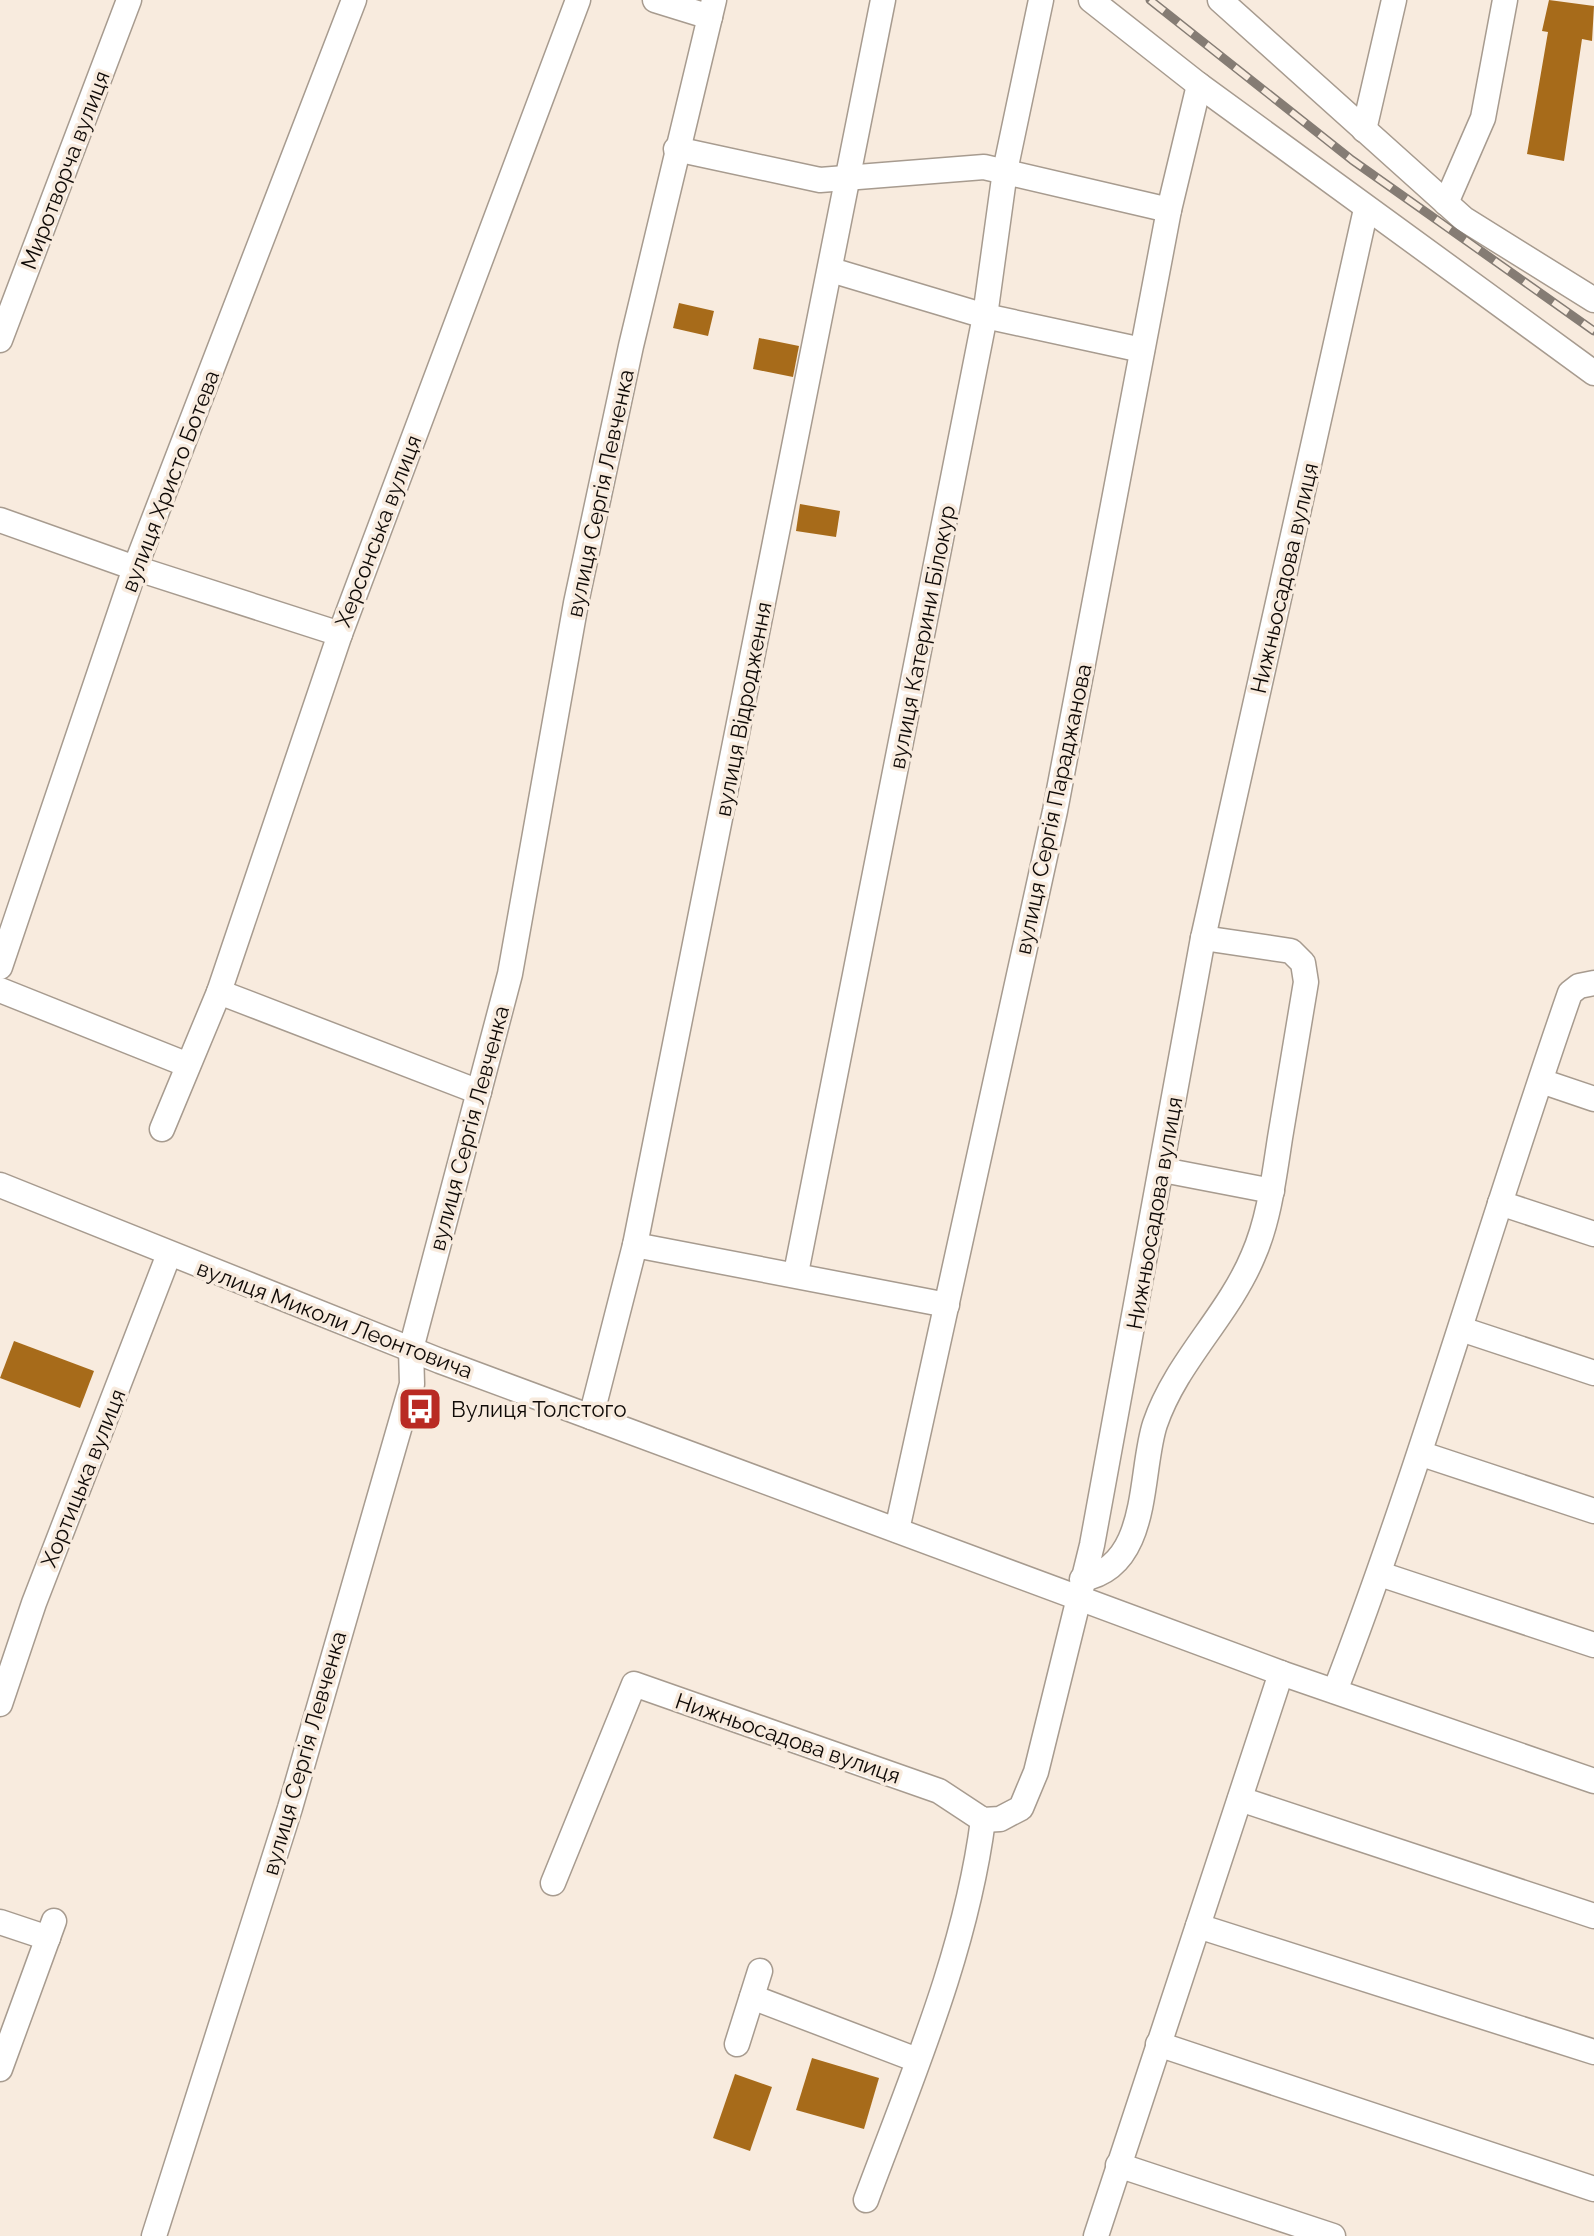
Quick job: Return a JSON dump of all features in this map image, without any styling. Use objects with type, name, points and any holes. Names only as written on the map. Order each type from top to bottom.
[{"type":"street","name":"Миротворча вулиця","points":[[0,340],[129,0]]},
{"type":"street","name":"вулиця Христо Ботева","points":[[0,967],[135,568],[354,0]]},
{"type":"street","name":"Херсонська вулиця","points":[[162,1129],[219,992],[340,634],[578,0]]},
{"type":"street","points":[[655,0],[712,9]]},
{"type":"street","name":"вулиця Відродження","points":[[591,1417],[635,1245],[883,0]]},
{"type":"street","name":"вулиця Катерини Білокур","points":[[796,1273],[985,316],[1005,171],[1041,0]]},
{"type":"street","points":[[1091,0],[1366,209],[1594,373]]},
{"type":"street","points":[[1220,0],[1464,219],[1594,300]]},
{"type":"street","points":[[1364,130],[1394,0]]},
{"type":"street","points":[[1446,203],[1483,118],[1505,0]]},
{"type":"street","name":"вулиця Сергія Левченка","points":[[154,2236],[318,1715],[346,1607],[412,1384],[411,1349],[510,974],[576,603],[676,149],[712,9]]},
{"type":"street","name":"вулиця Сергія Параджанова","points":[[897,1530],[1055,811],[1169,210],[1199,85]]},
{"type":"street","points":[[676,149],[820,180],[984,167],[1169,210]]},
{"type":"street","name":"Нижньосадова вулиця","points":[[553,1883],[634,1684],[939,1791],[983,1820],[1000,1819],[1021,1808],[1036,1772],[1092,1545],[1203,938],[1366,209]]},
{"type":"street","points":[[831,270],[985,316],[1142,350]]},
{"type":"street","points":[[0,520],[135,568],[340,634]]},
{"type":"street","points":[[1080,1588],[1105,1571],[1129,1539],[1141,1510],[1155,1425],[1173,1383],[1239,1286],[1255,1254],[1272,1191],[1306,982],[1303,963],[1291,951],[1203,938]]},
{"type":"street","points":[[1335,1691],[1422,1454],[1500,1203],[1570,993],[1579,986],[1594,983]]},
{"type":"street","points":[[0,990],[188,1065]]},
{"type":"street","points":[[219,992],[479,1092]]},
{"type":"street","points":[[1541,1081],[1594,1099]]},
{"type":"street","points":[[1163,1170],[1272,1191]]},
{"type":"street","name":"вулиця Миколи Леонтовича","points":[[0,1185],[411,1349],[591,1417],[897,1530],[1080,1588],[1281,1673],[1594,1781]]},
{"type":"street","points":[[1500,1203],[1594,1234]]},
{"type":"street","points":[[635,1245],[796,1273],[947,1305]]},
{"type":"street","name":"Хортицька вулиця","points":[[0,1704],[34,1603],[169,1254]]},
{"type":"street","points":[[1461,1329],[1594,1373]]},
{"type":"street","points":[[1422,1454],[1594,1511]]},
{"type":"street","points":[[1380,1574],[1594,1645]]},
{"type":"street","points":[[1096,2236],[1281,1673]]},
{"type":"street","points":[[1240,1799],[1594,1916]]},
{"type":"street","points":[[866,2200],[947,1980],[976,1873],[983,1820]]},
{"type":"street","points":[[0,1922],[51,1929],[0,2069]]},
{"type":"street","points":[[1198,1926],[1594,2052]]},
{"type":"street","points":[[737,2044],[760,1971]]},
{"type":"street","points":[[752,1997],[917,2060]]},
{"type":"street","points":[[1158,2044],[1594,2189]]},
{"type":"street","points":[[1118,2165],[1333,2236]]},
{"type":"building","points":[[1549,0],[1594,6],[1592,41],[1582,39],[1564,161],[1527,154],[1548,32],[1542,31]]},
{"type":"building","points":[[679,303],[714,311],[708,336],[673,328]]},
{"type":"building","points":[[759,338],[799,346],[793,377],[753,369]]},
{"type":"building","points":[[800,504],[840,511],[836,537],[796,531]]},
{"type":"building","points":[[14,1341],[94,1371],[80,1408],[0,1378]]},
{"type":"building","points":[[812,2058],[879,2078],[864,2129],[796,2110]]},
{"type":"building","points":[[735,2074],[772,2087],[750,2151],[713,2138]]},
{"type":"railway","points":[[1150,0],[1352,160],[1594,331]]},
{"type":"place","name":"Вулиця Толстого","points":[[420,1409]]}]
